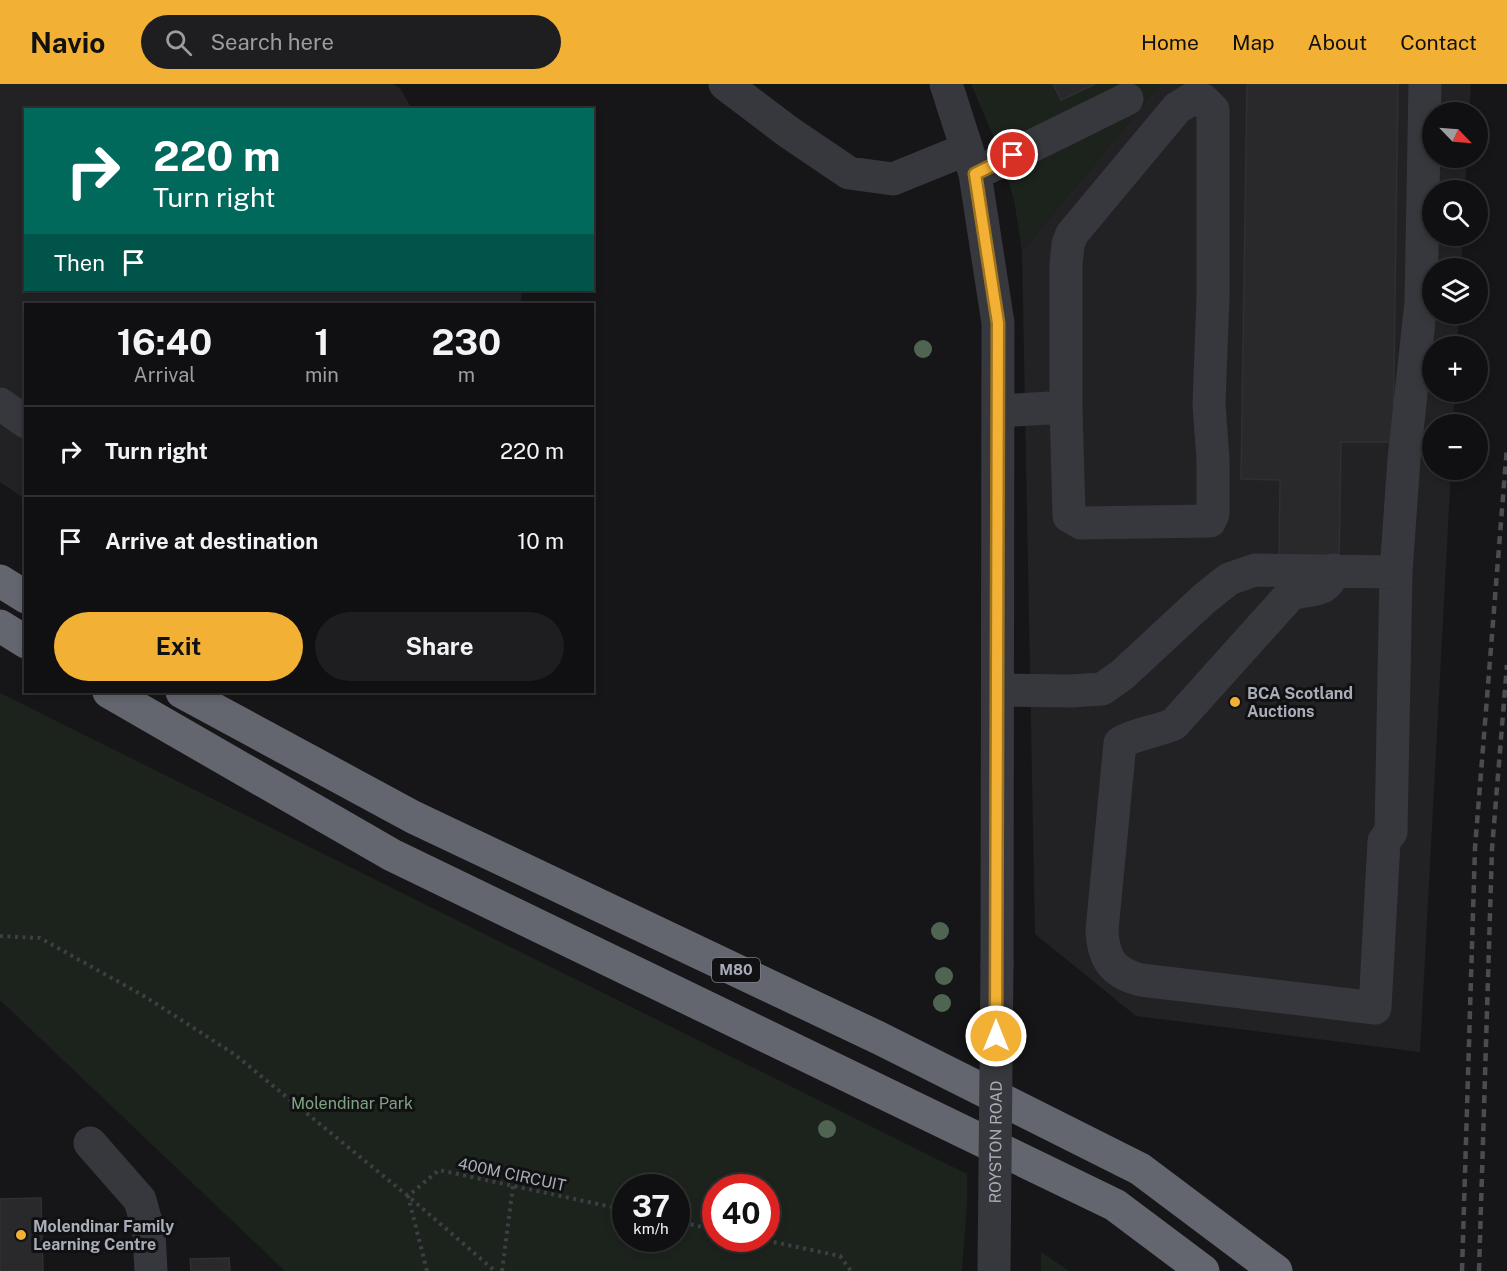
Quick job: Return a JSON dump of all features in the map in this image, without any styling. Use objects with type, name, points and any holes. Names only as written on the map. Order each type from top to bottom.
[{"type":"highway","points":[[0,626],[24,643]]},
{"type":"highway","points":[[0,633],[24,643]]},
{"type":"highway","name":"M80","points":[[111,693],[393,855],[1115,1205],[1203,1271]]},
{"type":"highway","name":"M80","points":[[184,693],[413,817],[879,1038],[1140,1169],[1276,1271]]},
{"type":"street","points":[[725,84],[787,131],[849,173],[893,179],[971,162],[1127,99]]},
{"type":"street","name":"ROYSTON ROAD","points":[[946,84],[971,162],[998,323],[994,1269]]},
{"type":"street","points":[[1334,570],[1330,583],[1322,588],[1290,595],[1174,723],[1159,731],[1130,737],[1120,743],[1104,891],[1102,942],[1106,956],[1120,973],[1141,981],[1375,1008],[1384,841],[1391,832],[1395,572],[1404,459],[1421,302],[1425,84]]},
{"type":"street","points":[[1190,100],[1203,100],[1213,111],[1213,296],[1209,404],[1213,460],[1213,514],[1210,521],[1081,523],[1069,516],[1066,407],[1066,265],[1068,244],[1072,234],[1178,108],[1190,100]]},
{"type":"street","points":[[0,404],[24,421]]},
{"type":"street","points":[[998,411],[1066,407]]},
{"type":"street","points":[[998,690],[1102,689],[1122,675],[1205,598],[1229,579],[1255,570],[1395,572]]},
{"type":"street","points":[[90,1143],[140,1200],[149,1233],[151,1271]]},
{"type":"path","points":[[0,936],[40,938],[144,996],[234,1054],[408,1196],[495,1271]]},
{"type":"path","name":"400M CIRCUIT","points":[[408,1196],[439,1170],[612,1207]]},
{"type":"path","points":[[502,1271],[513,1186]]},
{"type":"path","points":[[408,1196],[427,1271]]},
{"type":"path","points":[[780,1243],[840,1256],[851,1271]]},
{"type":"shaded area","points":[[0,84],[393,84],[400,88],[411,108],[24,108],[24,291],[522,291],[521,303],[24,303],[24,498],[0,482]]},
{"type":"shaded area","name":"BCA Scotland Auctions","points":[[1160,84],[1471,84],[1470,102],[1422,102],[1422,168],[1466,168],[1466,180],[1422,180],[1422,246],[1462,246],[1462,258],[1422,258],[1422,324],[1458,324],[1458,336],[1422,336],[1422,402],[1454,402],[1454,414],[1422,414],[1422,480],[1450,480],[1420,1052],[1136,1016],[1035,934],[1022,251]]},
{"type":"green space","points":[[971,84],[1160,84],[1022,251],[1014,200],[997,145]]},
{"type":"green space","name":"Molendinar Park","points":[[0,693],[967,1174],[962,1271],[285,1271],[0,1000]]},
{"type":"green space","points":[[1041,1252],[1069,1271],[1041,1271]]},
{"type":"building","points":[[1053,84],[1095,84],[1061,100]]},
{"type":"building","points":[[1247,84],[1398,84],[1393,442],[1341,442],[1339,563],[1279,562],[1280,480],[1241,479]]},
{"type":"building","name":"Molendinar Family Learning Centre","points":[[41,1198],[43,1271],[0,1271],[0,1199]]},
{"type":"building","points":[[229,1258],[230,1271],[191,1271],[190,1259]]},
{"type":"railway","points":[[1462,1271],[1475,848],[1507,447]]},
{"type":"railway","points":[[1479,1271],[1492,849],[1507,665]]},
{"type":"place","name":"BCA Scotland Auctions","points":[[1235,702]]},
{"type":"place","name":"Molendinar Family Learning Centre","points":[[21,1235]]},
{"type":"route","points":[[996,1036],[998,323],[975,174],[1013,155]]}]
